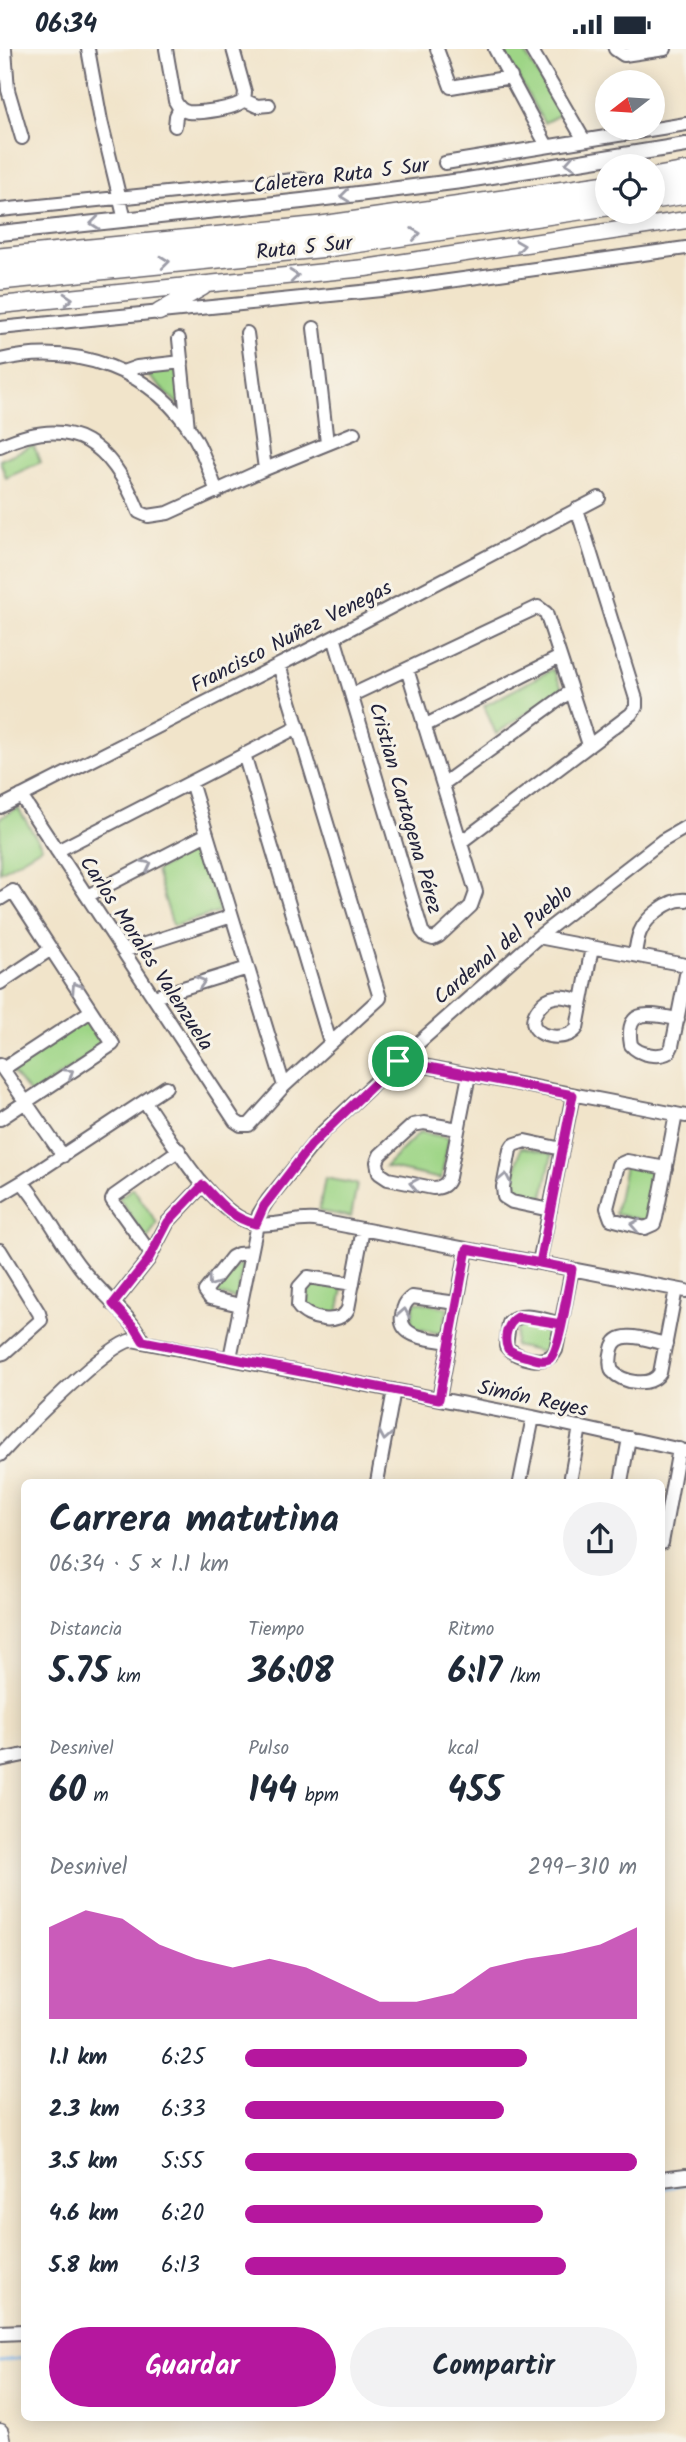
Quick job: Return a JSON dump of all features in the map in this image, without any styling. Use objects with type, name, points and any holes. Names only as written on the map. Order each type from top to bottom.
[{"type":"highway","points":[[665,177],[686,173]]},
{"type":"highway","name":"Ruta 5 Sur","points":[[0,259],[322,227],[595,188]]},
{"type":"highway","points":[[665,196],[686,193]]},
{"type":"highway","name":"Ruta 5 Sur","points":[[0,279],[340,244],[595,207]]},
{"type":"main road","points":[[0,305],[413,262],[686,220]]},
{"type":"main road","points":[[159,312],[206,285]]},
{"type":"main road","points":[[0,2432],[2,2442]]},
{"type":"street","points":[[5,49],[6,106],[22,138]]},
{"type":"street","points":[[88,49],[101,121],[125,220]]},
{"type":"street","points":[[166,49],[174,97],[180,108],[191,112],[235,107],[244,100],[246,92],[233,49]]},
{"type":"street","points":[[438,49],[451,87],[511,77]]},
{"type":"street","points":[[495,49],[547,146]]},
{"type":"street","points":[[531,49],[584,140]]},
{"type":"street","points":[[618,51],[665,49]]},
{"type":"street","points":[[244,100],[257,106],[269,105]]},
{"type":"street","points":[[175,126],[180,108]]},
{"type":"street","points":[[461,181],[451,162],[686,124]]},
{"type":"street","name":"Caletera Ruta 5 Sur","points":[[0,233],[461,181],[686,145]]},
{"type":"street","points":[[0,210],[303,179]]},
{"type":"street","points":[[0,328],[439,283],[686,248]]},
{"type":"street","points":[[314,328],[327,443]]},
{"type":"street","points":[[247,333],[265,469]]},
{"type":"street","points":[[179,339],[188,428]]},
{"type":"street","points":[[0,360],[48,353],[78,356],[123,372],[159,396],[188,428],[200,448],[217,492]]},
{"type":"street","points":[[123,372],[137,367],[182,362]]},
{"type":"street","points":[[0,446],[50,432],[83,439],[99,449],[115,465],[127,483],[139,512],[148,516],[168,513],[354,433]]},
{"type":"street","name":"Francisco Nuñez Venegas","points":[[0,807],[599,498]]},
{"type":"street","points":[[460,842],[636,707],[636,699],[577,509]]},
{"type":"street","points":[[352,695],[535,607],[545,611],[589,745]]},
{"type":"street","name":"Cristian Cartagena Pérez","points":[[334,637],[422,931],[430,939],[439,936],[474,899],[475,887],[407,669]]},
{"type":"street","points":[[424,726],[560,657]]},
{"type":"street","points":[[191,782],[284,1086],[380,998],[279,665]]},
{"type":"street","points":[[443,784],[571,691]]},
{"type":"street","points":[[57,851],[298,727]]},
{"type":"street","points":[[244,754],[330,1042]]},
{"type":"street","name":"Carlos Morales Valenzuela","points":[[21,796],[235,1121],[245,1126],[255,1121],[284,1086]]},
{"type":"street","name":"Cardenal del Pueblo","points":[[230,1358],[256,1224],[264,1206],[311,1145],[398,1061],[538,937],[662,841],[686,827]]},
{"type":"street","points":[[87,896],[207,834]]},
{"type":"street","points":[[0,899],[13,891],[113,1044],[0,1119]]},
{"type":"street","points":[[635,955],[639,933],[646,922],[675,901],[686,900]]},
{"type":"street","points":[[123,951],[232,916]]},
{"type":"street","points":[[538,937],[686,965]]},
{"type":"street","points":[[582,1001],[592,947]]},
{"type":"street","points":[[0,983],[51,949]]},
{"type":"street","points":[[154,997],[248,968]]},
{"type":"street","points":[[677,1019],[686,975]]},
{"type":"street","points":[[63,1156],[1,1067],[91,1011]]},
{"type":"street","points":[[398,1061],[681,1115],[654,1224],[645,1228],[616,1222],[609,1217],[607,1208],[618,1165],[627,1161],[666,1168]]},
{"type":"street","points":[[458,1129],[424,1122],[413,1125],[380,1155],[377,1162],[379,1173],[388,1179],[433,1188],[443,1186],[449,1177],[469,1075]]},
{"type":"street","points":[[0,1195],[166,1087]]},
{"type":"street","points":[[540,1263],[573,1095]]},
{"type":"street","points":[[145,1102],[203,1185],[239,1219],[267,1225],[309,1220],[681,1290],[660,1373],[651,1382],[620,1377],[610,1368],[613,1346],[622,1337],[666,1344]]},
{"type":"street","points":[[550,1210],[512,1202],[504,1197],[503,1187],[510,1150],[522,1141],[562,1149]]},
{"type":"street","points":[[150,1254],[112,1200],[179,1150]]},
{"type":"street","points":[[22,1182],[50,1219],[80,1267],[135,1328],[143,1341]]},
{"type":"street","points":[[113,1304],[150,1254],[168,1222],[203,1185]]},
{"type":"street","points":[[353,1284],[308,1277],[299,1287],[298,1306],[307,1315],[340,1319],[347,1312],[353,1284],[363,1229]]},
{"type":"street","points":[[439,1399],[467,1249]]},
{"type":"street","points":[[240,1305],[208,1298],[205,1291],[232,1257],[250,1253]]},
{"type":"street","points":[[0,1354],[5,1353],[41,1321],[39,1313],[2,1258]]},
{"type":"street","points":[[561,1324],[518,1317],[508,1327],[506,1346],[514,1354],[541,1360],[548,1359],[555,1353],[561,1324],[572,1269]]},
{"type":"street","points":[[450,1342],[408,1333],[401,1322],[403,1307],[409,1299],[416,1296],[457,1303]]},
{"type":"street","name":"Simón Reyes","points":[[0,1455],[116,1347],[128,1341],[143,1341],[533,1417],[682,1450]]},
{"type":"street","points":[[378,1479],[394,1390]]},
{"type":"street","points":[[521,1479],[533,1417]]},
{"type":"street","points":[[571,1479],[580,1427]]},
{"type":"street","points":[[622,1479],[629,1438]]},
{"type":"street","points":[[665,1529],[682,1450]]},
{"type":"street","points":[[0,1760],[21,1756]]},
{"type":"street","points":[[665,2179],[686,2176]]},
{"type":"street","points":[[0,2333],[21,2332]]},
{"type":"green space","points":[[502,49],[523,49],[561,114],[544,123]]},
{"type":"green space","points":[[177,365],[182,408],[142,370]]},
{"type":"green space","points":[[33,445],[41,462],[6,478],[0,460]]},
{"type":"green space","points":[[553,669],[562,688],[496,734],[484,706]]},
{"type":"green space","points":[[18,808],[42,847],[0,872],[0,818]]},
{"type":"green space","points":[[199,845],[220,912],[173,926],[156,871]]},
{"type":"green space","points":[[88,1016],[108,1043],[31,1095],[10,1069]]},
{"type":"green space","points":[[420,1132],[449,1138],[441,1179],[385,1167]]},
{"type":"green space","points":[[521,1147],[552,1154],[542,1202],[510,1195]]},
{"type":"green space","points":[[625,1166],[657,1172],[647,1221],[615,1214]]},
{"type":"green space","points":[[325,1178],[357,1184],[351,1217],[319,1211]]},
{"type":"green space","points":[[133,1188],[157,1223],[147,1240],[119,1198]]},
{"type":"green space","points":[[243,1264],[237,1299],[214,1293],[216,1287]]},
{"type":"green space","points":[[310,1282],[343,1288],[338,1314],[305,1307]]},
{"type":"green space","points":[[415,1301],[448,1308],[442,1334],[410,1327]]},
{"type":"green space","points":[[519,1320],[552,1327],[547,1353],[514,1346]]},
{"type":"waterway","points":[[665,2188],[686,2184]]},
{"type":"waterway","points":[[0,2361],[21,2358]]},
{"type":"route","points":[[398,1061],[311,1145],[264,1206],[256,1224],[239,1219],[229,1212],[203,1185],[185,1202],[163,1228],[148,1260],[113,1304],[143,1341],[439,1399],[467,1249],[540,1263],[572,1269],[556,1350],[554,1355],[541,1360],[514,1354],[506,1346],[506,1340],[509,1324],[514,1318],[526,1316],[561,1324],[572,1269],[540,1263],[573,1095],[398,1061]]}]
